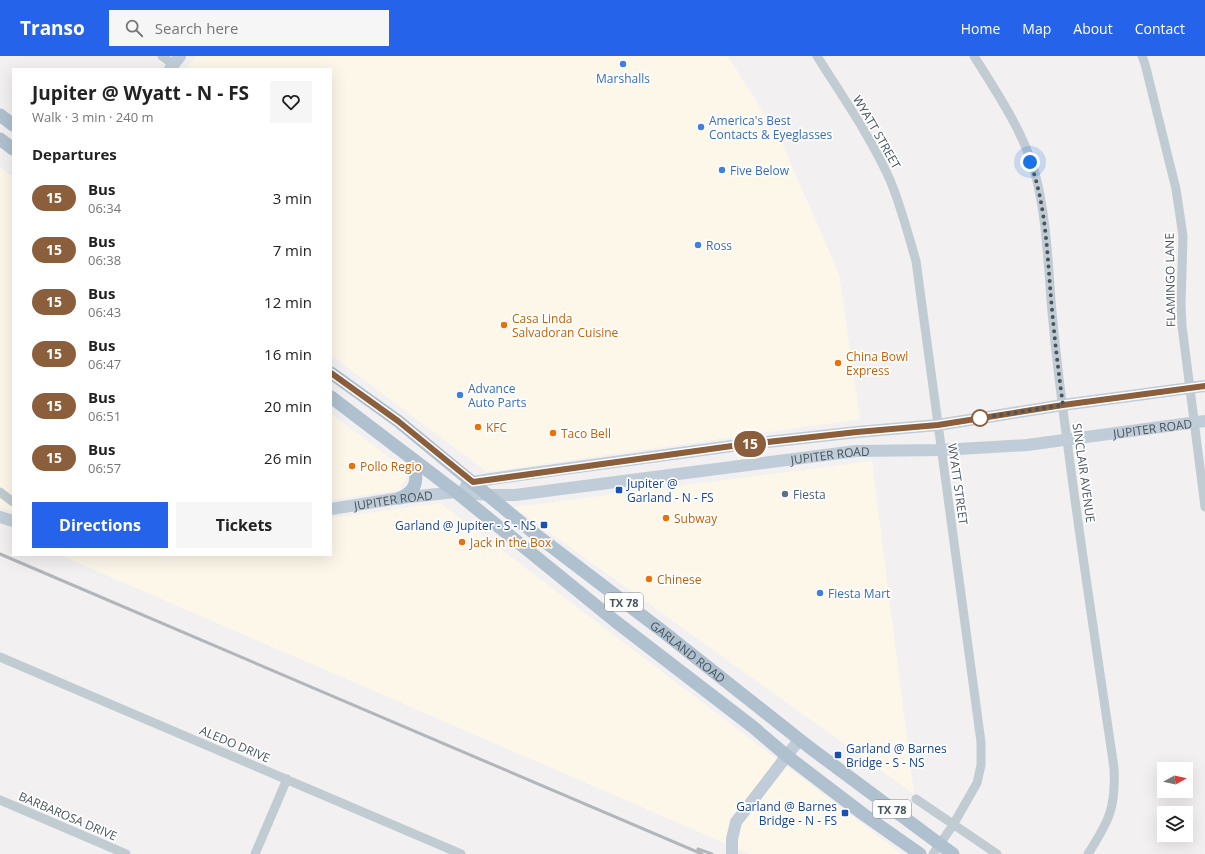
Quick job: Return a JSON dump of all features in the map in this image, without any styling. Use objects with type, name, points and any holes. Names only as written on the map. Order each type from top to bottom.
[{"type":"main road","points":[[0,115],[12,124]]},
{"type":"main road","points":[[0,139],[12,148]]},
{"type":"main road","name":"GARLAND ROAD","points":[[332,374],[398,421],[535,534],[713,670],[937,849],[954,854]]},
{"type":"main road","name":"JUPITER ROAD","points":[[456,492],[473,482],[497,478],[732,446],[938,425],[1063,405],[1205,386]]},
{"type":"main road","name":"GARLAND ROAD","points":[[332,398],[456,492],[595,605],[787,756],[863,814],[920,854]]},
{"type":"main road","name":"JUPITER ROAD","points":[[332,509],[400,498],[456,492],[489,495],[515,495],[818,456],[872,451],[941,450],[1026,445],[1199,422]]},
{"type":"main road","points":[[811,437],[818,456]]},
{"type":"main road","points":[[400,498],[408,495],[414,487],[416,474],[414,460]]},
{"type":"main road","points":[[631,460],[644,478]]},
{"type":"main road","points":[[0,516],[12,521]]},
{"type":"main road","points":[[595,605],[608,589]]},
{"type":"main road","points":[[701,687],[713,670]]},
{"type":"main road","points":[[732,854],[732,839],[736,822],[799,740]]},
{"type":"main road","points":[[740,854],[741,832],[746,808]]},
{"type":"street","points":[[162,56],[174,63]]},
{"type":"street","name":"WYATT STREET","points":[[817,56],[876,151],[890,180],[904,218],[916,261],[981,742],[981,764],[978,783],[937,849]]},
{"type":"street","name":"SINCLAIR AVENUE","points":[[974,56],[1022,138],[1035,174],[1046,243],[1054,331],[1067,440],[1114,768],[1115,788],[1111,812],[1104,829],[1088,854]]},
{"type":"street","name":"FLAMINGO LANE","points":[[1142,56],[1176,189],[1183,236],[1181,304],[1182,326],[1189,388],[1199,422],[1205,507]]},
{"type":"street","points":[[0,492],[12,501]]},
{"type":"street","name":"ALEDO DRIVE","points":[[0,657],[461,854]]},
{"type":"street","points":[[255,854],[287,779]]},
{"type":"street","points":[[916,799],[997,854]]},
{"type":"street","name":"BARBAROSA DRIVE","points":[[0,800],[126,854]]},
{"type":"shaded area","points":[[196,56],[728,56],[782,143],[839,274],[860,419],[487,472],[332,356],[332,68],[187,68]]},
{"type":"shaded area","points":[[0,167],[12,176],[12,512],[0,507]]},
{"type":"shaded area","points":[[332,415],[409,472],[400,490],[332,500]]},
{"type":"shaded area","points":[[872,461],[914,794],[514,507]]},
{"type":"shaded area","points":[[440,503],[902,854],[750,854],[62,556],[332,556],[332,518]]},
{"type":"railway","points":[[0,554],[702,854]]},
{"type":"railway","points":[[698,849],[712,854]]},
{"type":"bus line","name":"15","points":[[332,374],[398,421],[473,482],[732,446],[857,432],[938,425],[1063,405],[1205,386]]},
{"type":"place","name":"Marshalls","points":[[623,64]]},
{"type":"place","name":"America's Best Contacts & Eyeglasses","points":[[701,127]]},
{"type":"place","name":"Five Below","points":[[722,170]]},
{"type":"place","name":"Ross","points":[[698,245]]},
{"type":"place","name":"Casa Linda Salvadoran Cuisine","points":[[504,325]]},
{"type":"place","name":"China Bowl Express","points":[[838,363]]},
{"type":"place","name":"Advance Auto Parts","points":[[460,395]]},
{"type":"place","name":"KFC","points":[[478,427]]},
{"type":"place","name":"Taco Bell","points":[[553,433]]},
{"type":"place","name":"Pollo Regio","points":[[352,466]]},
{"type":"place","name":"Jupiter @ Garland - N - FS","points":[[619,490]]},
{"type":"place","name":"Fiesta","points":[[785,494]]},
{"type":"place","name":"Subway","points":[[666,518]]},
{"type":"place","name":"Garland @ Jupiter - S - NS","points":[[544,525]]},
{"type":"place","name":"Jack in the Box","points":[[462,542]]},
{"type":"place","name":"Chinese","points":[[649,579]]},
{"type":"place","name":"Fiesta Mart","points":[[820,593]]},
{"type":"place","name":"Garland @ Barnes Bridge - S - NS","points":[[838,755]]},
{"type":"place","name":"Garland @ Barnes Bridge - N - FS","points":[[845,813]]},
{"type":"route","points":[[980,418],[1063,405],[1054,331],[1046,243],[1035,174],[1030,162]]}]
